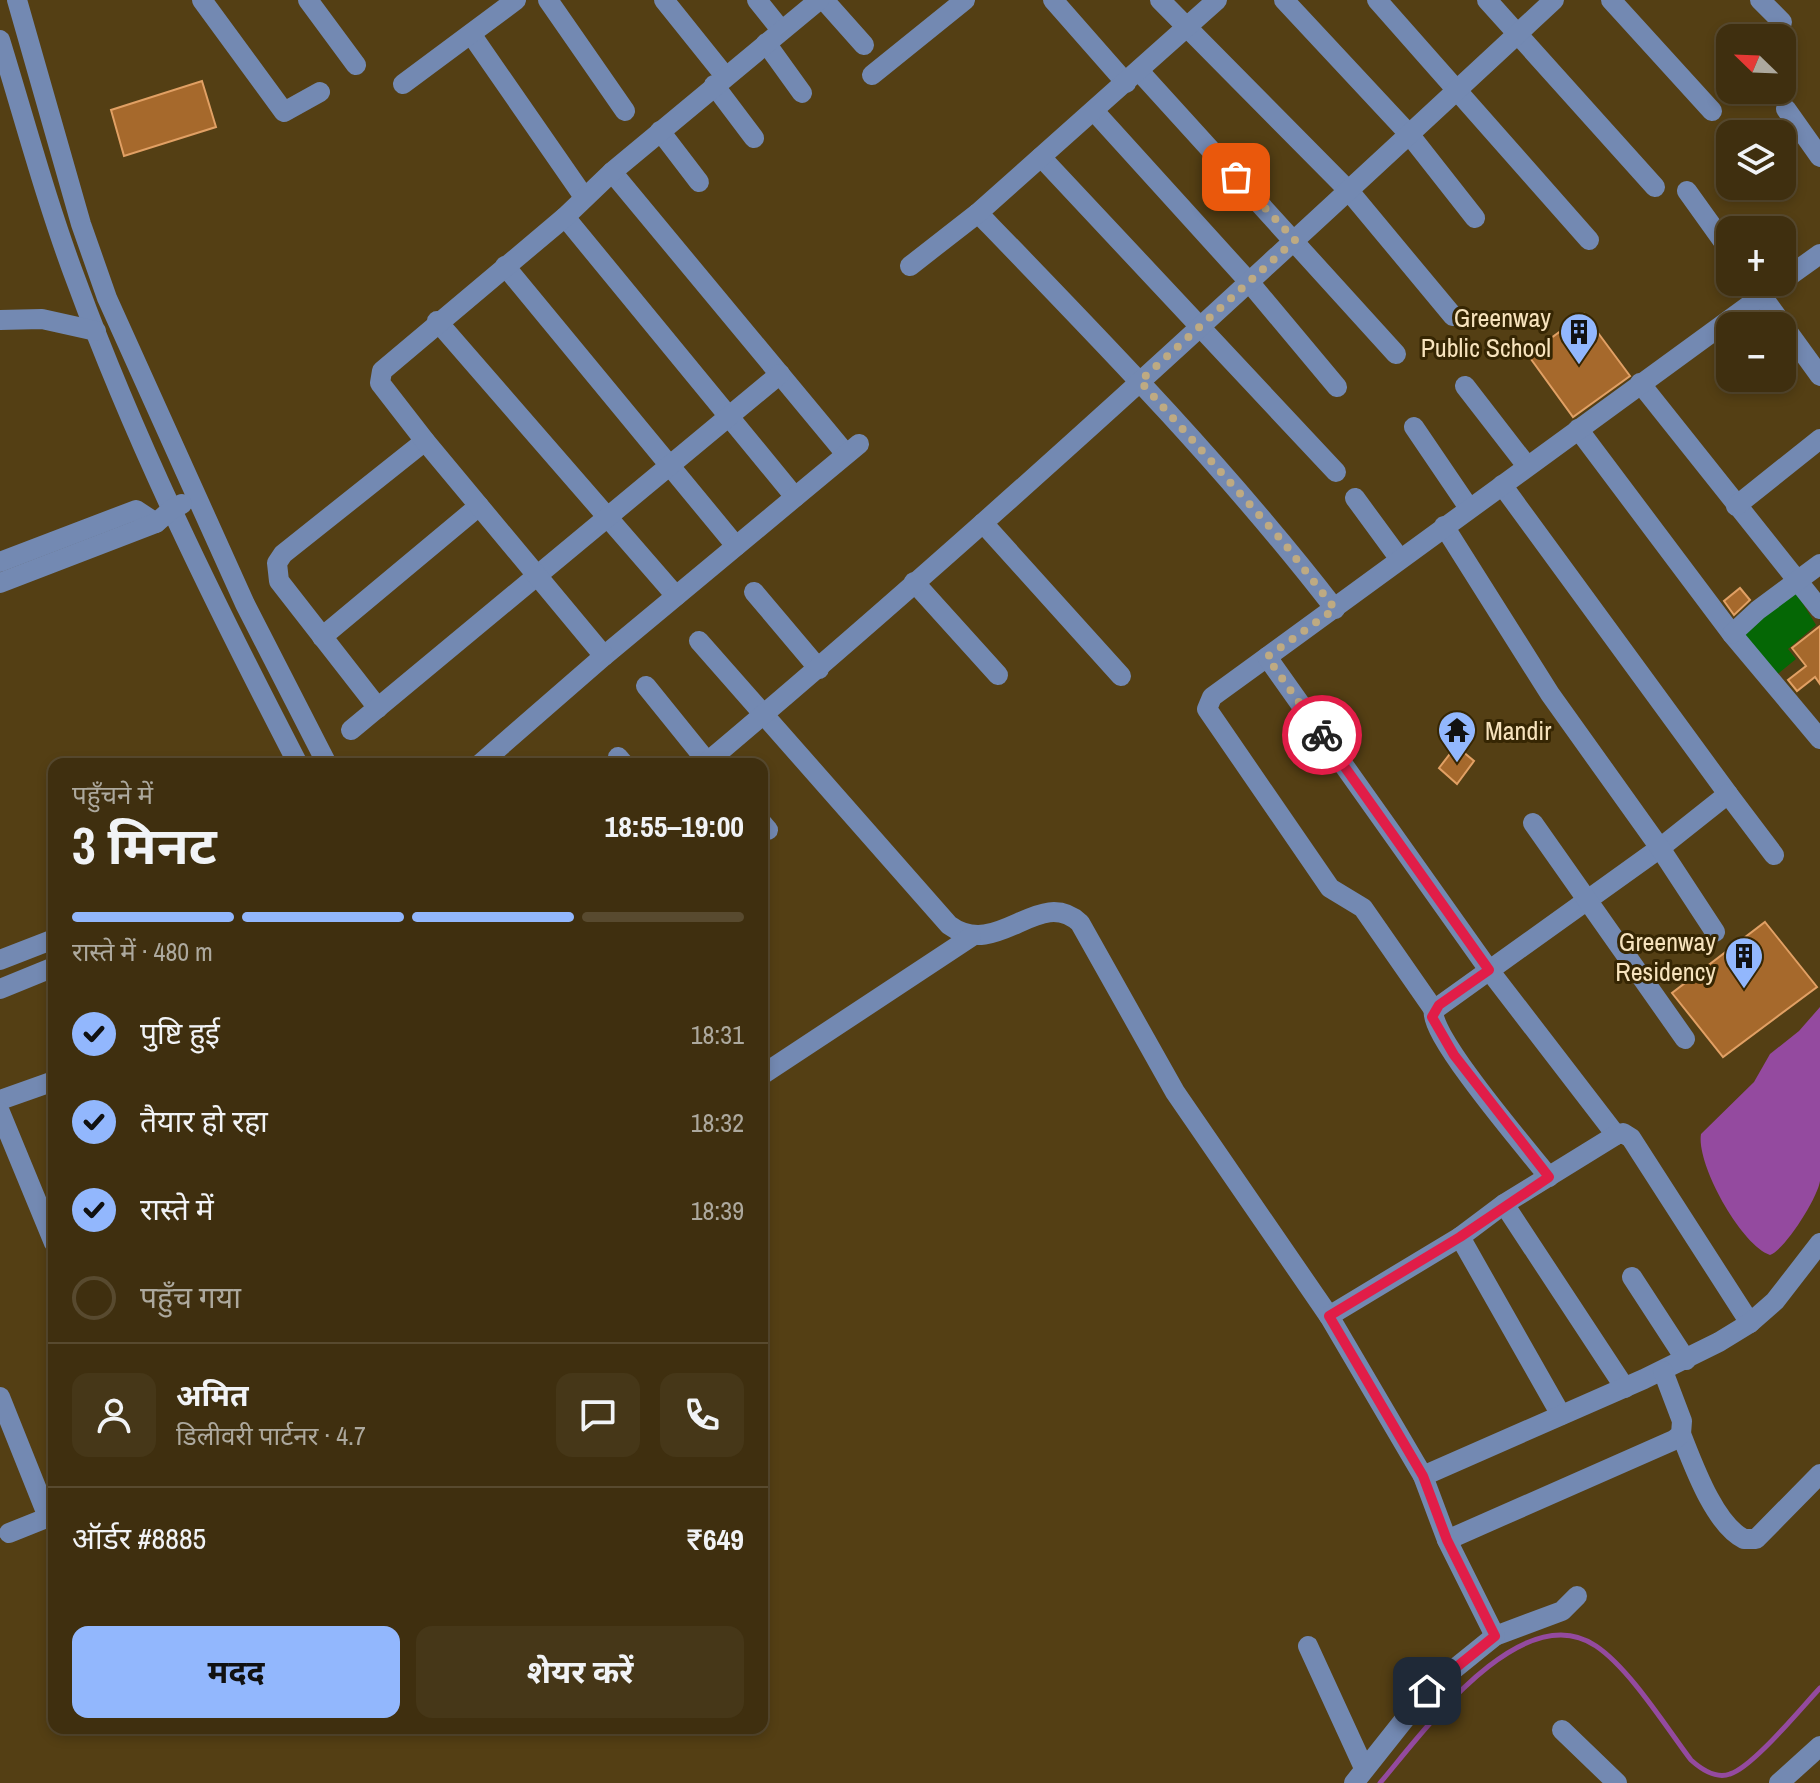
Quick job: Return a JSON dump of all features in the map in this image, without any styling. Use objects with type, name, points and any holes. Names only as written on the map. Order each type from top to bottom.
[{"type":"street","points":[[17,0],[81,224],[100,276],[137,367],[245,604],[320,758]]},
{"type":"street","points":[[202,0],[284,112],[320,92]]},
{"type":"street","points":[[308,0],[356,65]]},
{"type":"street","points":[[403,84],[516,0]]},
{"type":"street","points":[[548,0],[625,111]]},
{"type":"street","points":[[664,0],[720,81],[754,138]]},
{"type":"street","points":[[757,0],[802,93]]},
{"type":"street","points":[[604,656],[380,383],[384,367],[565,217],[660,131],[821,0],[864,45]]},
{"type":"street","points":[[872,75],[965,0]]},
{"type":"street","points":[[1053,0],[1295,240],[1396,354]]},
{"type":"street","points":[[1160,0],[1349,191],[1453,316]]},
{"type":"street","points":[[910,266],[978,213],[1217,0]]},
{"type":"street","points":[[1284,0],[1409,134],[1475,218]]},
{"type":"street","points":[[1377,0],[1589,240]]},
{"type":"street","points":[[1487,0],[1655,187]]},
{"type":"street","points":[[713,758],[819,669],[1250,283],[1554,0]]},
{"type":"street","points":[[1611,0],[1712,111]]},
{"type":"street","points":[[1760,0],[1782,22]]},
{"type":"street","points":[[471,34],[584,197]]},
{"type":"street","points":[[0,40],[77,284],[96,331],[218,610],[295,758]]},
{"type":"street","points":[[1786,109],[1820,157]]},
{"type":"street","points":[[1094,111],[1250,283],[1337,387]]},
{"type":"street","points":[[660,131],[699,182]]},
{"type":"street","points":[[1041,157],[1336,472]]},
{"type":"street","points":[[487,758],[604,656],[853,449],[780,374],[612,172]]},
{"type":"street","points":[[1687,191],[1716,231]]},
{"type":"street","points":[[978,213],[1140,381],[1284,543],[1335,609]]},
{"type":"street","points":[[565,217],[795,497]]},
{"type":"street","points":[[1796,271],[1820,254]]},
{"type":"street","points":[[505,266],[736,546]]},
{"type":"street","points":[[77,284],[100,276]]},
{"type":"street","points":[[1549,1177],[1454,1055],[1434,1023],[1434,1010],[1363,908],[1330,888],[1207,709],[1212,697],[1640,383],[1748,296]]},
{"type":"street","points":[[1762,296],[1820,376]]},
{"type":"street","points":[[0,320],[42,319],[96,331]]},
{"type":"street","points":[[437,321],[609,515],[676,596]]},
{"type":"street","points":[[351,730],[780,374]]},
{"type":"street","points":[[1640,383],[1820,609]]},
{"type":"street","points":[[1465,386],[1527,466]]},
{"type":"street","points":[[1414,427],[1469,508]]},
{"type":"street","points":[[1578,429],[1732,634],[1820,739]]},
{"type":"street","points":[[1736,506],[1820,439]]},
{"type":"street","points":[[378,708],[279,581],[277,563],[283,554],[425,441]]},
{"type":"street","points":[[1502,485],[1774,855]]},
{"type":"street","points":[[0,583],[156,523],[172,509],[197,498]]},
{"type":"street","points":[[1355,498],[1399,558]]},
{"type":"street","points":[[322,637],[479,506]]},
{"type":"street","points":[[0,562],[136,510],[156,523]]},
{"type":"street","points":[[983,523],[1121,676]]},
{"type":"street","points":[[1444,526],[1550,694],[1660,848],[1715,932]]},
{"type":"street","points":[[1732,634],[1797,579],[1820,564]]},
{"type":"street","points":[[914,582],[998,675]]},
{"type":"street","points":[[754,592],[819,669]]},
{"type":"street","points":[[699,641],[949,925],[971,937],[982,937],[1048,912],[1062,911],[1080,923],[1175,1092],[1329,1316],[1423,1476],[1447,1540],[1495,1636]]},
{"type":"street","points":[[1267,657],[1489,970],[1616,1135]]},
{"type":"street","points":[[646,686],[703,758]]},
{"type":"street","points":[[1434,1010],[1660,848],[1728,794]]},
{"type":"street","points":[[1533,823],[1685,1039]]},
{"type":"street","points":[[768,1071],[971,937]]},
{"type":"street","points":[[0,960],[48,941]]},
{"type":"street","points":[[0,989],[48,969]]},
{"type":"street","points":[[0,1100],[48,1083]]},
{"type":"street","points":[[0,1112],[48,1228]]},
{"type":"street","points":[[1329,1316],[1460,1237],[1504,1204],[1623,1133],[1631,1138],[1750,1323]]},
{"type":"street","points":[[1504,1204],[1625,1388]]},
{"type":"street","points":[[1460,1237],[1561,1415]]},
{"type":"street","points":[[1423,1476],[1663,1371],[1750,1323],[1775,1301],[1819,1246]]},
{"type":"street","points":[[1632,1277],[1686,1360]]},
{"type":"street","points":[[1663,1371],[1682,1421],[1681,1434],[1709,1496],[1726,1523],[1744,1539],[1756,1539],[1820,1474]]},
{"type":"street","points":[[0,1397],[48,1509]]},
{"type":"street","points":[[1447,1540],[1674,1440],[1681,1434]]},
{"type":"street","points":[[9,1533],[48,1517]]},
{"type":"street","points":[[1308,1646],[1359,1775],[1427,1691],[1495,1636],[1562,1611],[1577,1596]]},
{"type":"street","points":[[1562,1730],[1617,1783]]},
{"type":"street","points":[[1779,1783],[1820,1746]]},
{"type":"green space","points":[[1794,589],[1816,625],[1788,649],[1796,659],[1774,677],[1737,636]]},
{"type":"shaded area","points":[[1820,1007],[1820,1181],[1800,1222],[1784,1244],[1770,1255],[1746,1236],[1723,1202],[1706,1164],[1701,1134],[1754,1082],[1770,1054],[1799,1031]]},
{"type":"building","points":[[202,81],[216,127],[124,156],[111,110]]},
{"type":"building","name":"Greenway Public School","points":[[1584,314],[1630,376],[1573,417],[1528,355]]},
{"type":"building","points":[[1740,588],[1750,600],[1734,615],[1724,601]]},
{"type":"building","points":[[1820,626],[1820,684],[1815,677],[1797,691],[1788,680],[1806,666],[1792,648]]},
{"type":"building","name":"Mandir","points":[[1456,746],[1474,761],[1457,784],[1439,768]]},
{"type":"building","name":"Greenway Residency","points":[[1765,922],[1817,987],[1723,1057],[1672,993]]},
{"type":"waterway","points":[[1380,1783],[1420,1734],[1475,1677],[1506,1654],[1536,1639],[1567,1635],[1596,1646],[1634,1683],[1691,1760],[1704,1770],[1719,1775],[1730,1774],[1751,1760],[1820,1688]]},
{"type":"way so far","points":[[1236,177],[1295,240],[1140,381],[1284,543],[1335,609],[1267,657],[1322,735]]},
{"type":"place","name":"Greenway Public School","points":[[1579,366]]},
{"type":"place","name":"Mandir","points":[[1457,764]]},
{"type":"place","name":"Greenway Residency","points":[[1744,990]]},
{"type":"route","points":[[1322,735],[1489,970],[1439,1005],[1432,1017],[1454,1055],[1549,1177],[1504,1204],[1460,1237],[1329,1316],[1423,1476],[1447,1540],[1495,1636],[1427,1691]]}]
